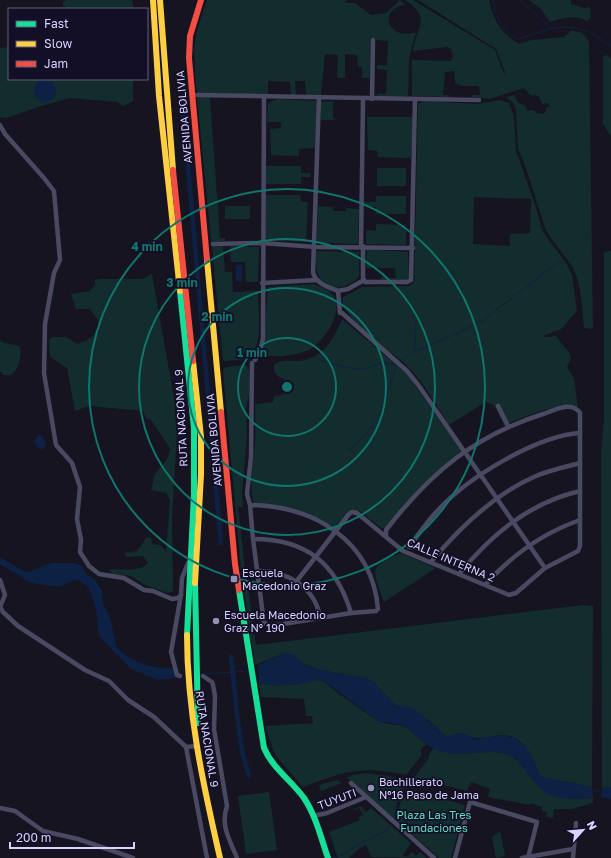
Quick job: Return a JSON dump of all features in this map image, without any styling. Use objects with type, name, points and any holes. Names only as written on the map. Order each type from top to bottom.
[{"type":"main road","name":"RUTA NACIONAL 9","points":[[160,0],[173,166],[201,437],[201,481],[189,691],[196,746],[220,858]]},
{"type":"main road","name":"AVENIDA BOLIVIA","points":[[201,0],[190,36],[189,63],[235,564],[252,679],[262,740],[267,757],[280,774],[304,798],[313,816],[328,858]]},
{"type":"main road","name":"RUTA NACIONAL 9","points":[[152,2],[158,96],[193,414],[194,473],[189,560],[192,659],[203,756],[225,858]]},
{"type":"street","points":[[372,99],[373,40]]},
{"type":"street","points":[[197,95],[264,98],[479,100]]},
{"type":"street","points":[[250,505],[274,506],[296,511],[319,520],[336,531],[349,543],[361,558],[372,577],[378,609],[376,611],[266,625],[263,619],[248,494],[252,450],[254,361],[261,348],[263,338],[262,243],[264,98]]},
{"type":"street","points":[[319,98],[312,272],[317,280],[338,292],[341,292],[364,280],[367,282],[407,282],[411,280],[413,248],[415,99]]},
{"type":"street","points":[[363,99],[362,246],[364,280]]},
{"type":"street","points":[[0,125],[5,134],[54,191],[60,260],[54,273],[45,324],[44,373],[56,445],[72,463],[80,487],[77,519],[81,540],[80,552],[89,566],[99,574],[124,578],[144,590],[153,591],[172,598],[178,598],[181,595]]},
{"type":"street","points":[[213,244],[262,243],[313,246],[413,248]]},
{"type":"street","points":[[262,283],[317,280]]},
{"type":"street","points":[[338,292],[340,313],[342,313],[407,371],[438,412],[466,452],[482,475],[529,546],[545,568],[578,552],[580,546],[580,413],[577,409],[571,406],[528,418],[508,426],[486,438],[466,452],[443,468],[420,489],[386,530],[386,536]]},
{"type":"street","points":[[498,406],[508,426]]},
{"type":"street","points":[[409,547],[440,507],[482,475],[520,452],[552,440],[580,434]]},
{"type":"street","points":[[431,562],[460,528],[497,498],[536,476],[580,463]]},
{"type":"street","points":[[459,574],[491,539],[513,522],[548,500],[580,491]]},
{"type":"street","name":"CALLE INTERNA 2","points":[[336,531],[352,512],[357,514],[386,536],[403,551],[486,584],[509,595],[516,593],[545,568]]},
{"type":"street","points":[[486,584],[500,568],[529,546],[563,526],[580,520]]},
{"type":"street","points":[[296,582],[336,531]]},
{"type":"street","points":[[253,539],[286,542],[298,546],[316,556],[328,567],[339,581],[351,613]]},
{"type":"street","points":[[180,676],[177,675],[171,652],[181,595],[182,578],[189,560]]},
{"type":"street","points":[[258,571],[277,574],[296,582],[311,596],[320,618]]},
{"type":"street","points":[[0,580],[5,595],[0,607],[12,621],[75,664],[109,681],[128,700],[159,722],[186,747],[207,858]]},
{"type":"street","points":[[202,676],[212,682],[213,685],[215,696],[214,729],[227,806],[224,818],[224,827],[237,858]]},
{"type":"street","points":[[186,747],[196,746]]},
{"type":"street","points":[[351,783],[434,858]]},
{"type":"street","name":"TUYUTI","points":[[313,816],[327,813],[366,797]]},
{"type":"street","points":[[455,858],[470,802],[537,822],[528,857]]},
{"type":"street","points":[[0,808],[15,811],[43,831],[78,839],[133,858]]},
{"type":"street","points":[[573,858],[572,849],[576,823]]},
{"type":"street","points":[[522,858],[572,849]]},
{"type":"green space","points":[[132,0],[134,8],[66,8],[63,6],[63,1]]},
{"type":"green space","points":[[207,0],[347,0],[344,3],[355,3],[371,15],[386,13],[400,0],[405,5],[397,7],[391,12],[389,17],[393,29],[406,34],[416,32],[409,58],[408,96],[378,96],[376,94],[386,94],[387,70],[377,69],[377,65],[387,65],[388,41],[376,40],[375,38],[371,38],[370,78],[362,78],[362,67],[358,67],[357,55],[345,54],[345,78],[337,78],[338,55],[325,54],[321,95],[306,95],[305,81],[295,81],[296,95],[291,95],[290,82],[268,81],[268,95],[198,93],[196,89],[194,50],[197,30]]},
{"type":"green space","points":[[405,0],[413,0],[495,50],[501,67],[507,77],[496,49],[418,0],[489,0],[493,14],[503,31],[519,44],[532,40],[564,37],[571,31],[582,33],[589,42],[593,329],[584,328],[580,289],[573,268],[545,228],[518,148],[516,110],[513,103],[506,97],[515,95],[518,103],[526,106],[527,111],[533,110],[537,113],[544,114],[547,107],[550,107],[548,103],[542,104],[539,96],[530,95],[524,88],[489,99],[472,97],[472,95],[480,95],[479,86],[462,86],[455,83],[454,71],[445,72],[443,95],[449,95],[449,97],[412,96],[412,60],[451,61],[453,57],[451,49],[447,47],[413,51],[421,18],[414,7]]},
{"type":"green space","points":[[529,0],[571,0],[571,4],[584,8],[590,7],[591,18],[587,21],[569,17],[550,22],[540,8]]},
{"type":"green space","points":[[8,47],[8,80],[133,80],[133,101],[123,106],[117,102],[70,98],[6,118],[0,117],[0,48]]},
{"type":"green space","points":[[607,55],[611,59],[611,136],[603,124],[603,57]]},
{"type":"green space","points":[[210,97],[220,238],[225,238],[225,241],[212,242],[223,245],[225,272],[232,272],[233,292],[258,291],[259,327],[257,345],[254,352],[249,357],[240,360],[224,361],[223,359],[197,98]]},
{"type":"green space","points":[[279,99],[317,101],[315,148],[299,149],[299,156],[271,155],[270,129],[281,128],[281,122],[267,122],[268,104]]},
{"type":"green space","points":[[500,100],[509,103],[514,116],[516,151],[536,207],[542,230],[566,263],[572,275],[577,311],[561,329],[543,336],[556,336],[570,354],[571,359],[567,367],[574,378],[578,408],[562,406],[552,408],[504,425],[494,405],[486,402],[449,425],[418,378],[406,365],[359,326],[350,316],[342,298],[362,287],[409,286],[414,282],[418,104],[425,101],[476,104]],"holes":[[[474,197],[531,199],[530,233],[510,234],[510,246],[473,244]]]},
{"type":"green space","points":[[333,101],[333,118],[335,120],[321,120],[321,102]]},
{"type":"green space","points":[[367,117],[413,117],[411,158],[378,157],[377,151],[368,150]]},
{"type":"green space","points":[[266,166],[301,166],[301,173],[310,173],[310,177],[301,177],[301,184],[266,184]]},
{"type":"green space","points":[[377,168],[406,168],[406,186],[377,186]]},
{"type":"green space","points":[[265,195],[300,195],[301,202],[308,202],[306,242],[279,241],[266,238]]},
{"type":"green space","points":[[376,196],[406,196],[406,214],[376,214],[376,207],[364,206],[364,202],[376,202]]},
{"type":"green space","points":[[225,206],[250,206],[250,219],[225,219]]},
{"type":"green space","points":[[318,206],[333,207],[333,211],[346,211],[346,208],[359,209],[358,244],[317,243]]},
{"type":"green space","points":[[376,224],[406,225],[406,245],[366,244],[366,230],[376,231]]},
{"type":"green space","points":[[230,246],[259,247],[258,282],[246,282],[245,262],[231,262]]},
{"type":"green space","points":[[367,249],[408,252],[409,277],[406,280],[381,281],[381,277],[396,278],[395,268],[366,268]]},
{"type":"green space","points":[[316,251],[359,252],[359,276],[354,281],[343,287],[331,287],[321,280],[317,272]]},
{"type":"green space","points":[[611,251],[611,787],[602,788],[601,454],[604,418],[604,252]]},
{"type":"green space","points":[[152,274],[174,398],[177,436],[172,517],[173,591],[168,593],[145,585],[131,576],[113,574],[109,570],[135,569],[148,563],[143,556],[127,557],[124,553],[137,551],[147,537],[151,538],[152,544],[160,545],[166,551],[170,500],[166,493],[151,490],[155,474],[166,461],[170,448],[151,420],[147,419],[143,411],[89,406],[75,411],[67,368],[50,357],[49,340],[52,337],[66,337],[77,344],[87,340],[98,332],[98,320],[90,309],[76,309],[71,294],[90,291],[95,285],[95,280],[99,279],[143,279]]},
{"type":"green space","points":[[314,284],[329,291],[333,295],[336,302],[335,317],[331,326],[321,340],[309,350],[286,356],[263,356],[268,287]]},
{"type":"green space","points":[[342,319],[406,373],[462,451],[421,487],[385,528],[381,528],[360,511],[348,512],[335,527],[296,511],[254,504],[252,496],[251,481],[255,437],[255,404],[273,402],[274,396],[283,395],[282,385],[284,384],[284,379],[276,374],[274,365],[281,361],[305,360],[318,354],[328,344]]},
{"type":"green space","points":[[0,339],[1,342],[19,346],[21,352],[17,369],[10,375],[3,375],[0,371]]},
{"type":"green space","points":[[246,365],[249,371],[250,392],[246,408],[247,436],[242,494],[243,507],[238,507],[245,569],[241,569],[223,370],[226,367]]},
{"type":"green space","points":[[401,553],[436,568],[384,602],[377,582],[376,570],[382,562]]},
{"type":"green space","points":[[241,571],[246,571],[256,645],[583,605],[593,606],[592,787],[541,777],[527,749],[517,739],[510,736],[501,735],[485,738],[474,738],[464,734],[459,734],[446,737],[426,718],[395,705],[373,682],[366,678],[320,670],[303,664],[299,660],[285,653],[255,665]]},
{"type":"green space","points":[[318,679],[324,681],[335,691],[378,721],[405,726],[426,744],[421,749],[421,756],[406,775],[365,770],[330,777],[303,787],[275,755],[265,726],[313,723],[312,716],[306,716],[304,699],[261,697],[259,683],[288,685]]},
{"type":"green space","points":[[434,748],[453,753],[493,752],[513,756],[545,791],[562,798],[593,798],[593,803],[572,809],[554,809],[553,818],[546,817],[547,812],[542,811],[542,807],[530,803],[530,805],[488,797],[490,789],[471,782],[467,791],[414,778]]},
{"type":"green space","points":[[365,773],[389,776],[406,782],[398,797],[394,820],[354,782],[346,778]]},
{"type":"green space","points":[[337,780],[342,783],[321,791],[319,785]]},
{"type":"green space","name":"Plaza Las Tres Fundaciones","points":[[412,790],[465,805],[451,858],[439,858],[396,820],[401,800]]},
{"type":"green space","points":[[269,792],[277,850],[246,854],[238,796]]},
{"type":"green space","points":[[361,806],[366,812],[371,808],[411,843],[403,855],[406,857],[412,852],[416,856],[420,852],[427,858],[371,857],[366,845],[357,850],[349,858],[338,858],[329,832],[360,820],[358,818],[363,815],[359,808],[353,809]]},
{"type":"green space","points":[[500,831],[505,856],[496,858],[492,837]]},
{"type":"water","points":[[45,80],[53,83],[56,91],[53,99],[45,102],[37,99],[34,91],[37,83]]},
{"type":"water","points":[[236,265],[242,265],[242,281],[236,281]]},
{"type":"water","points":[[38,435],[42,436],[46,443],[44,448],[40,450],[34,442]]},
{"type":"water","points":[[0,557],[23,571],[29,572],[51,563],[74,563],[82,566],[86,574],[95,580],[102,591],[103,604],[110,616],[116,647],[128,656],[143,664],[158,668],[174,668],[176,678],[158,680],[131,669],[99,636],[96,608],[89,588],[78,580],[74,580],[58,587],[31,583],[0,564]]},
{"type":"water","points":[[285,653],[294,655],[303,664],[320,670],[366,678],[373,682],[395,705],[409,707],[420,713],[446,737],[464,733],[475,739],[503,735],[515,738],[528,749],[541,777],[592,787],[593,798],[575,799],[552,796],[538,786],[513,756],[497,752],[453,754],[438,751],[426,744],[405,726],[378,721],[324,681],[316,680],[298,684],[281,685],[259,683],[258,665]]},
{"type":"water","points":[[611,787],[611,799],[601,797],[602,788]]},
{"type":"waterway","points":[[493,0],[496,13],[503,28],[518,39],[552,28]]},
{"type":"waterway","points":[[520,0],[552,28],[584,30],[611,46]]},
{"type":"waterway","points":[[182,98],[221,543]]},
{"type":"waterway","points":[[401,361],[409,354],[460,332],[483,320],[563,259]]},
{"type":"waterway","points":[[415,351],[416,314]]},
{"type":"waterway","points":[[316,357],[319,360],[355,369],[383,363],[396,366],[380,416],[355,446],[349,450]]},
{"type":"waterway","points":[[231,657],[237,714]]},
{"type":"waterway","points":[[201,674],[250,671]]},
{"type":"waterway","points":[[237,714],[242,751],[249,776]]},
{"type":"waterway","points":[[394,820],[397,803],[407,782],[426,758],[425,752],[430,747]]},
{"type":"waterway","points":[[591,791],[595,790],[602,792]]},
{"type":"waterway","points":[[332,858],[342,855],[387,830],[392,823]]},
{"type":"traffic: fast","points":[[180,291],[194,428],[194,494],[187,635]]},
{"type":"traffic: fast","points":[[195,583],[198,723]]},
{"type":"traffic: fast","points":[[239,590],[264,748],[272,762],[304,798],[312,812],[328,858]]},
{"type":"traffic: slow","points":[[153,0],[159,96],[180,291]]},
{"type":"traffic: slow","points":[[160,0],[173,170]]},
{"type":"traffic: slow","points":[[207,260],[221,412]]},
{"type":"traffic: slow","points":[[193,361],[201,437],[201,474],[195,583]]},
{"type":"traffic: slow","points":[[187,635],[190,692],[197,747],[220,858]]},
{"type":"traffic: jam","points":[[201,0],[190,36],[189,58],[207,260]]},
{"type":"traffic: jam","points":[[173,170],[193,361]]},
{"type":"traffic: jam","points":[[221,412],[235,564],[239,590]]},
{"type":"place","name":"Escuela Macedonio Graz","points":[[234,579]]},
{"type":"place","name":"Escuela Macedonio Graz N° 190","points":[[216,621]]},
{"type":"place","name":"Bachillerato Nº16 Paso de Jama","points":[[371,788]]}]
